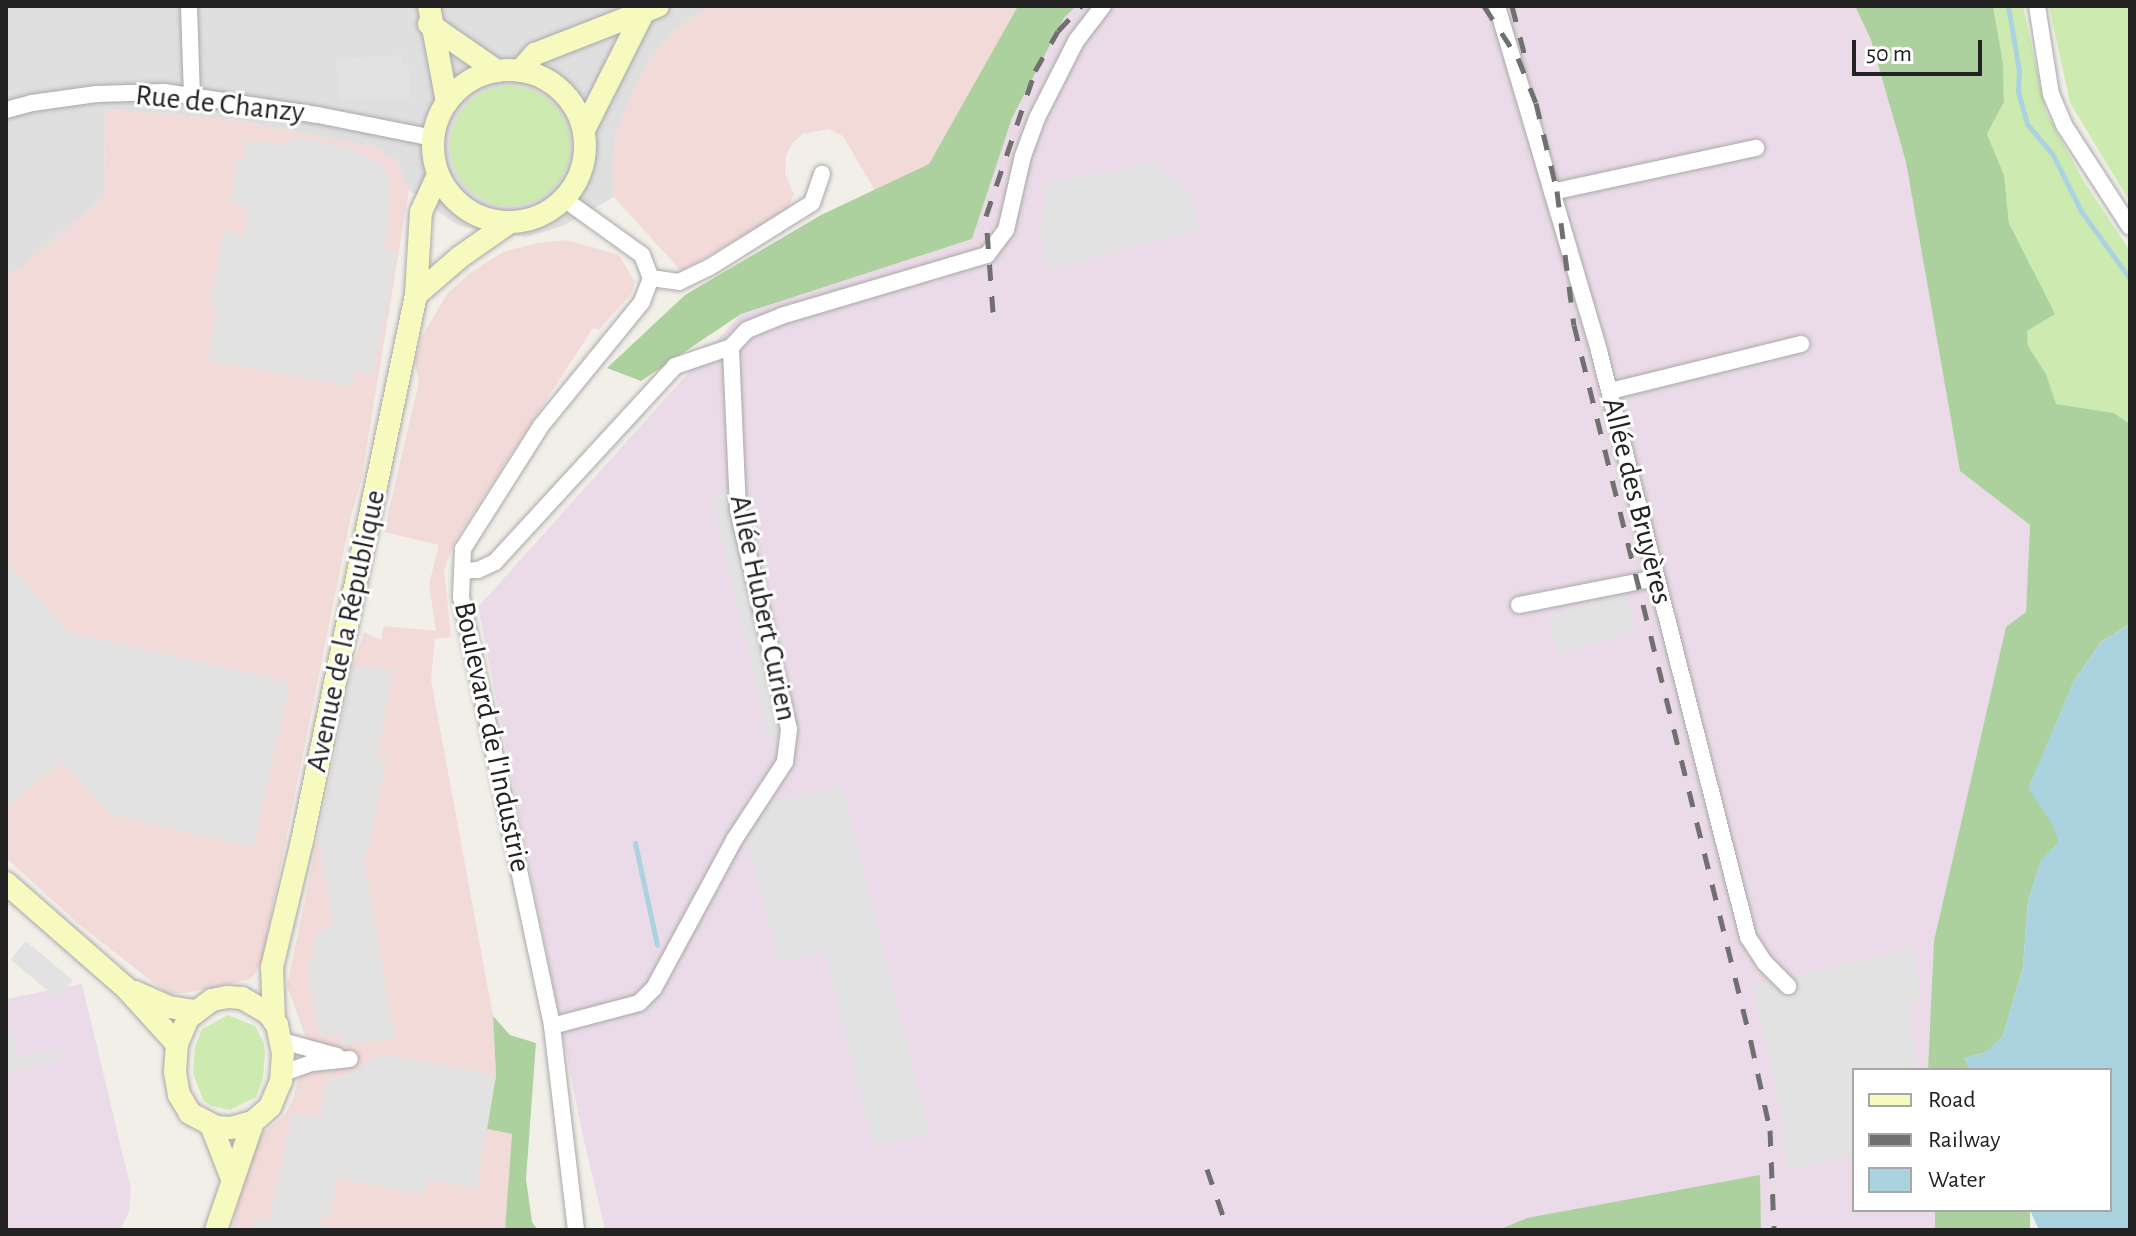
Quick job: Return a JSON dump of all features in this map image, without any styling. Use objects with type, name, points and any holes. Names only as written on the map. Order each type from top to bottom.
[{"type":"street","points":[[189,6],[192,96]]},
{"type":"street","points":[[462,571],[478,570],[495,562],[675,366],[731,347],[747,330],[781,316],[987,255],[1000,242],[1010,218],[1023,156],[1037,118],[1076,41],[1103,6]]},
{"type":"street","name":"Allée des Bruyères","points":[[1497,6],[1610,391],[1748,937],[1765,963],[1788,986]]},
{"type":"street","points":[[2037,6],[2051,94],[2064,125],[2130,227]]},
{"type":"street","points":[[520,71],[535,54],[651,10]]},
{"type":"street","points":[[584,130],[651,10]]},
{"type":"street","points":[[429,15],[497,71]]},
{"type":"street","points":[[429,15],[447,102]]},
{"type":"street","points":[[497,71],[520,71],[542,78],[561,90],[575,108],[584,130],[585,155],[578,178],[564,199],[539,216],[510,222],[487,219],[467,210],[450,195],[438,175],[433,138],[447,102],[461,87],[497,71]]},
{"type":"street","name":"Rue de Chanzy","points":[[6,110],[96,94],[164,92],[318,115],[433,138]]},
{"type":"street","points":[[1552,192],[1756,148]]},
{"type":"street","points":[[564,199],[642,255],[651,278],[679,282],[812,203],[822,174]]},
{"type":"street","name":"Avenue de la République","points":[[278,1031],[272,967],[302,841],[416,295],[421,212],[438,175]]},
{"type":"street","points":[[416,295],[460,257],[510,222]]},
{"type":"street","name":"Boulevard de l'Industrie","points":[[576,1230],[552,1026],[461,597],[463,549],[541,426],[642,302],[651,278]]},
{"type":"street","points":[[1610,391],[1801,344]]},
{"type":"street","name":"Allée Hubert Curien","points":[[552,1026],[639,1003],[654,988],[734,840],[785,762],[789,729],[738,510],[731,347]]},
{"type":"street","points":[[1519,605],[1656,578]]},
{"type":"street","points":[[6,883],[127,989],[177,1044]]},
{"type":"street","points":[[240,998],[272,967]]},
{"type":"street","points":[[127,989],[169,1007],[194,1011]]},
{"type":"street","points":[[278,1031],[281,1074],[270,1107],[253,1122],[231,1128],[211,1125],[190,1113],[181,1100],[175,1072],[181,1031],[194,1011],[212,1000],[240,998],[256,1004],[278,1031],[350,1059],[312,1063],[281,1074]]},
{"type":"street","points":[[216,1230],[253,1122]]},
{"type":"street","points":[[211,1125],[232,1179]]},
{"type":"shaded area","points":[[6,6],[710,6],[673,32],[646,65],[616,132],[612,172],[614,197],[563,226],[526,237],[459,226],[409,190],[397,161],[375,147],[235,120],[105,109],[104,196],[24,266],[6,275]]},
{"type":"shaded area","points":[[710,6],[1018,6],[929,164],[875,191],[843,136],[829,129],[803,134],[792,144],[786,156],[785,174],[794,194],[787,211],[681,271],[614,197],[612,172],[616,132],[646,65],[673,32]]},
{"type":"shaded area","points":[[1076,6],[1855,6],[1871,40],[1906,161],[1960,471],[2030,525],[2026,613],[2006,628],[1959,834],[1928,1068],[1852,1068],[1852,1212],[1936,1212],[1940,1230],[605,1230],[582,1132],[478,607],[741,314],[972,239],[1012,118],[1064,18]]},
{"type":"shaded area","points":[[402,55],[404,66],[409,67],[411,97],[339,101],[336,59]]},
{"type":"shaded area","points":[[105,109],[235,120],[375,147],[397,161],[409,190],[361,482],[351,515],[261,964],[251,979],[192,992],[168,994],[81,926],[6,858],[6,275],[24,266],[104,196]]},
{"type":"shaded area","points":[[298,137],[351,148],[381,164],[388,174],[391,190],[385,250],[397,253],[372,375],[356,372],[353,387],[208,360],[217,309],[210,308],[224,230],[244,236],[249,207],[230,203],[237,158],[244,159],[247,141],[283,144]]},
{"type":"shaded area","points":[[1157,161],[1159,171],[1187,187],[1199,229],[1049,270],[1038,229],[1046,206],[1043,185]]},
{"type":"shaded area","points":[[567,240],[619,255],[635,282],[631,294],[599,330],[593,328],[456,539],[444,570],[451,637],[435,639],[431,680],[493,1016],[496,1075],[487,1129],[513,1134],[505,1230],[232,1230],[246,1168],[258,1137],[285,1115],[294,1097],[306,1038],[287,986],[353,666],[364,632],[381,640],[384,626],[436,631],[429,584],[439,545],[384,532],[419,381],[415,364],[421,338],[447,294],[470,273],[503,252]]},
{"type":"shaded area","points":[[727,490],[783,734],[768,737],[711,494]]},
{"type":"shaded area","points":[[6,560],[67,632],[290,682],[253,847],[112,815],[62,762],[6,808]]},
{"type":"shaded area","points":[[1624,593],[1636,630],[1559,655],[1547,618]]},
{"type":"shaded area","points":[[353,666],[393,670],[377,758],[386,760],[368,852],[363,854],[395,1039],[340,1045],[338,1033],[319,1036],[308,973],[316,934],[333,924],[318,837]]},
{"type":"shaded area","points":[[841,786],[930,1132],[874,1146],[825,952],[780,962],[747,838],[765,804]]},
{"type":"shaded area","points":[[26,941],[73,980],[57,999],[11,959]]},
{"type":"shaded area","points":[[1911,947],[1921,999],[1909,1005],[1917,1068],[1852,1068],[1852,1155],[1787,1171],[1782,1115],[1752,986]]},
{"type":"shaded area","points":[[82,984],[131,1189],[129,1212],[120,1230],[6,1230],[6,999]]},
{"type":"shaded area","points":[[13,1028],[18,1057],[58,1049],[60,1061],[6,1072],[6,1030]]},
{"type":"shaded area","points":[[383,1054],[496,1075],[476,1189],[428,1179],[425,1195],[337,1178],[330,1217],[322,1216],[320,1230],[252,1230],[254,1218],[269,1223],[292,1112],[320,1117],[327,1077],[338,1079]]},
{"type":"green space","points":[[1018,6],[1076,6],[1064,18],[1012,118],[972,239],[741,314],[641,381],[607,368],[685,295],[821,215],[929,164]]},
{"type":"green space","points":[[1855,6],[1993,6],[2003,63],[2004,102],[1987,134],[2004,175],[2009,223],[2055,314],[2027,331],[2028,346],[2046,374],[2056,404],[2114,413],[2130,424],[2130,624],[2101,642],[2074,681],[2029,788],[2053,823],[2059,842],[2041,861],[2028,901],[2023,967],[2003,1036],[1987,1052],[1964,1058],[1969,1068],[1928,1068],[1934,941],[2006,627],[2026,612],[2030,525],[1960,471],[1906,162],[1871,40]]},
{"type":"green space","points":[[1993,6],[2023,6],[2046,112],[2083,180],[2130,251],[2130,424],[2114,413],[2055,404],[2046,374],[2028,346],[2026,331],[2054,314],[2009,222],[2004,175],[1987,134],[2004,102],[2003,63]]},
{"type":"green space","points":[[2049,6],[2130,6],[2130,202],[2070,103]]},
{"type":"green space","points":[[510,86],[533,90],[553,103],[566,123],[570,146],[566,169],[553,189],[533,202],[510,206],[487,202],[467,189],[454,169],[450,146],[454,123],[467,103],[487,90]]},
{"type":"green space","points":[[228,1015],[255,1026],[264,1043],[265,1053],[263,1078],[256,1097],[230,1110],[211,1106],[203,1100],[193,1073],[195,1047],[202,1029]]},
{"type":"green space","points":[[493,1016],[510,1035],[536,1043],[526,1179],[532,1222],[538,1230],[505,1230],[512,1134],[487,1129],[496,1075]]},
{"type":"green space","points":[[1760,1175],[1761,1230],[1498,1230],[1527,1218]]},
{"type":"green space","points":[[1935,1212],[2030,1212],[2030,1230],[1935,1230]]},
{"type":"water","points":[[2130,624],[2130,1230],[2039,1230],[2031,1212],[2112,1212],[2112,1068],[1969,1068],[1964,1058],[1987,1052],[2003,1036],[2023,967],[2028,901],[2041,860],[2059,842],[2052,823],[2028,788],[2074,681],[2101,642]]},
{"type":"waterway","points":[[2008,6],[2019,71],[2018,92],[2027,124],[2053,155],[2081,211],[2130,279]]},
{"type":"waterway","points":[[635,843],[657,945]]},
{"type":"railway","points":[[993,312],[986,216],[1035,71],[1058,31],[1081,6]]},
{"type":"railway","points":[[1484,6],[1518,58],[1536,103],[1557,191],[1574,325],[1770,1130],[1774,1230]]},
{"type":"railway","points":[[1512,6],[1527,64]]},
{"type":"railway","points":[[1207,1169],[1228,1230]]}]
